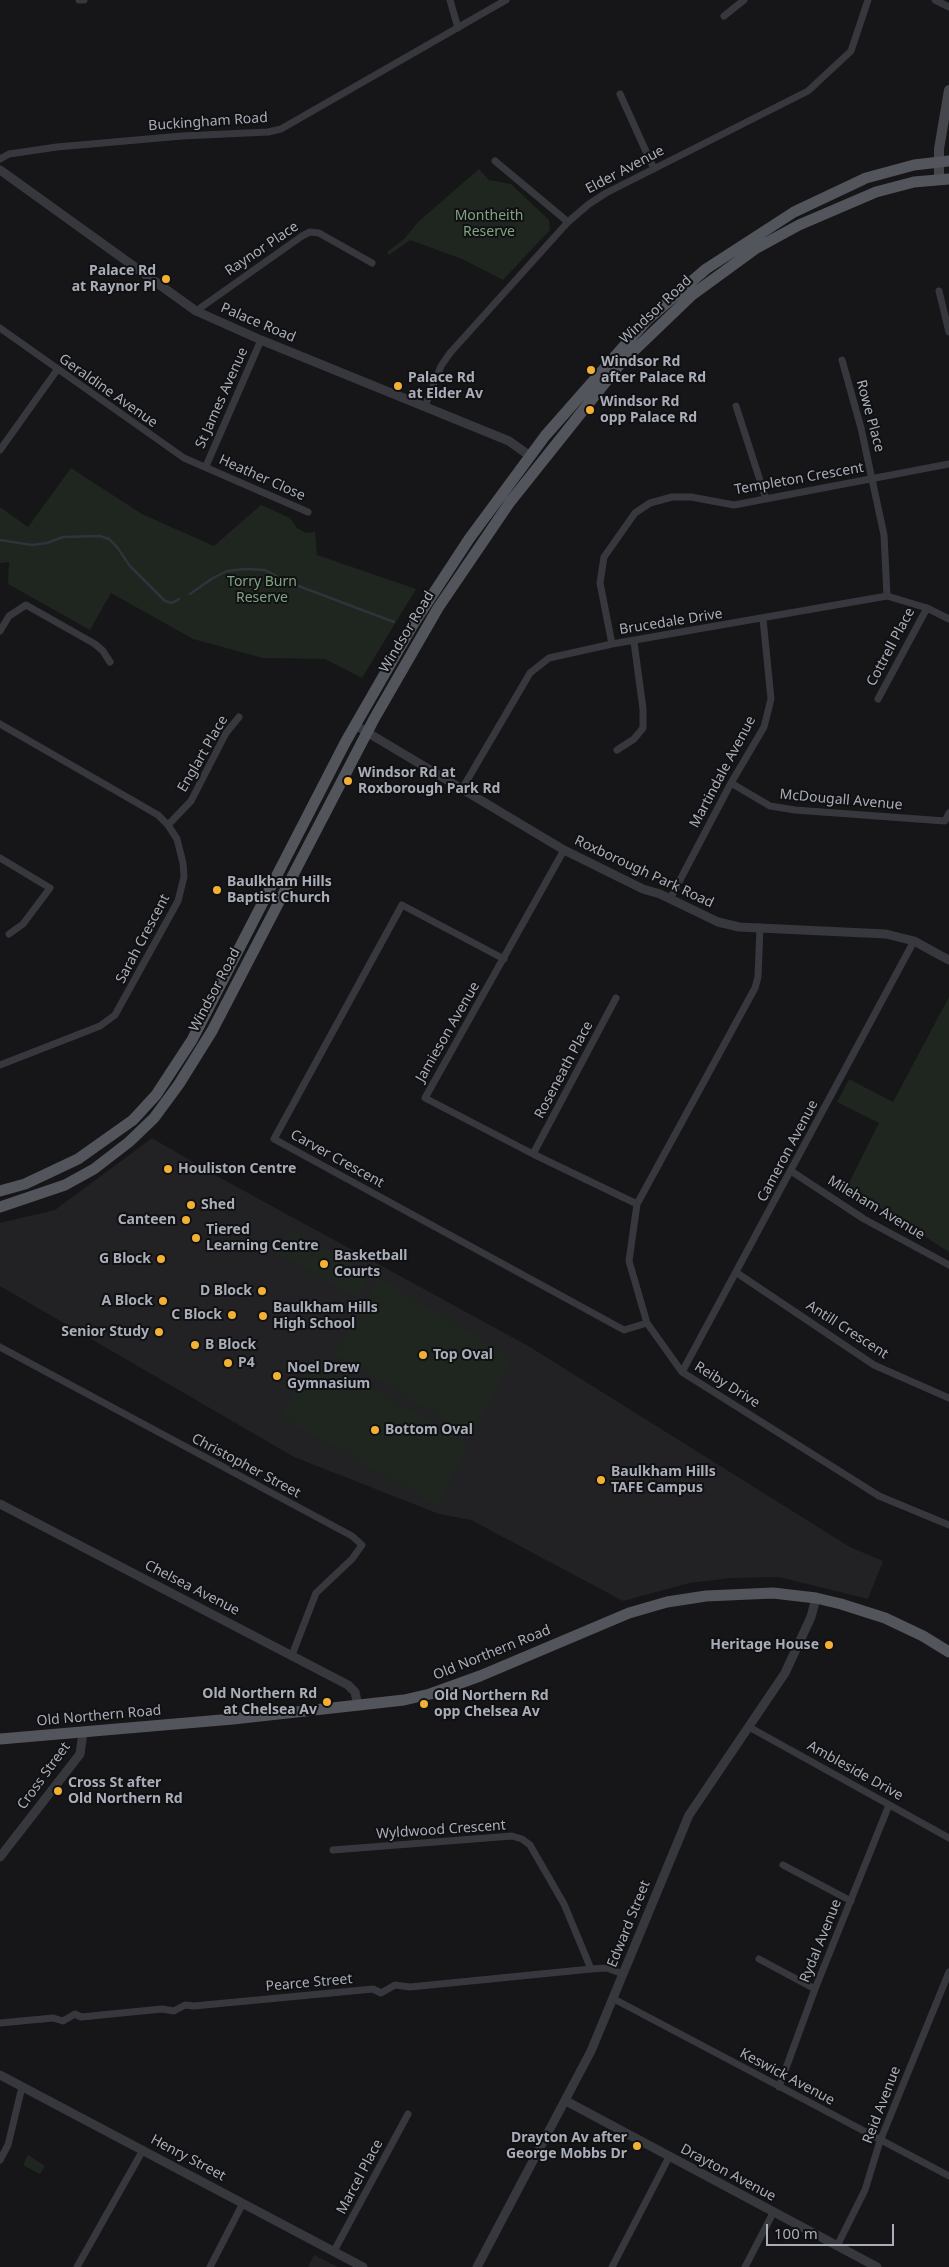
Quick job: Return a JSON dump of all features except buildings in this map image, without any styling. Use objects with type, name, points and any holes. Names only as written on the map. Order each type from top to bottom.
[{"type":"main road","points":[[944,179],[944,162],[939,149],[949,90]]},
{"type":"main road","name":"Windsor Road","points":[[0,1191],[25,1184],[78,1159],[133,1120],[156,1095],[192,1040],[381,678],[445,575],[545,436],[647,320],[706,269],[794,212],[866,178],[887,171],[944,162]]},
{"type":"main road","name":"Windsor Road","points":[[0,1207],[65,1185],[94,1169],[129,1142],[154,1118],[180,1084],[212,1031],[367,733],[438,608],[510,502],[620,364],[669,315],[731,265],[755,249],[799,225],[876,192],[914,182],[944,179]]},
{"type":"main road","name":"Old Northern Road","points":[[0,1738],[82,1733],[404,1700],[451,1687],[609,1620],[658,1604],[686,1598],[743,1593],[789,1594],[816,1598],[879,1616],[917,1633],[949,1652]]},
{"type":"street","points":[[79,0],[84,0]]},
{"type":"street","points":[[450,0],[458,28]]},
{"type":"street","name":"Buckingham Road","points":[[0,159],[9,154],[57,147],[182,136],[268,132],[281,129],[506,0]]},
{"type":"street","points":[[724,16],[744,0]]},
{"type":"street","name":"Elder Avenue","points":[[425,406],[441,366],[450,353],[568,222],[589,204],[606,193],[808,91],[851,51],[868,0]]},
{"type":"street","points":[[935,0],[949,7]]},
{"type":"street","points":[[620,94],[654,169]]},
{"type":"street","points":[[495,161],[568,222]]},
{"type":"street","name":"Palace Road","points":[[0,170],[196,311],[261,340],[509,442],[530,456]]},
{"type":"street","name":"Raynor Place","points":[[196,311],[310,232],[318,233],[372,263]]},
{"type":"street","points":[[939,291],[949,331]]},
{"type":"street","name":"Geraldine Avenue","points":[[0,328],[176,453],[206,466]]},
{"type":"street","name":"St James Avenue","points":[[206,466],[261,340]]},
{"type":"street","name":"Rowe Place","points":[[842,360],[873,478],[884,534],[888,596]]},
{"type":"street","points":[[0,450],[57,370]]},
{"type":"street","points":[[736,406],[766,499]]},
{"type":"street","name":"Templeton Crescent","points":[[612,644],[600,583],[604,557],[635,514],[650,503],[672,497],[691,497],[734,505],[949,464]]},
{"type":"street","name":"Heather Close","points":[[206,466],[308,512]]},
{"type":"street","name":"Brucedale Drive","points":[[462,788],[517,693],[537,666],[549,658],[612,644],[634,642],[888,596],[927,608],[949,619]]},
{"type":"street","points":[[0,631],[9,616],[26,605],[95,644],[110,662]]},
{"type":"street","name":"Cottrell Place","points":[[878,698],[927,608]]},
{"type":"street","name":"Martindale Avenue","points":[[670,899],[731,783],[764,727],[770,699],[763,619]]},
{"type":"street","points":[[617,750],[634,739],[643,728],[643,709],[634,642]]},
{"type":"street","name":"Englart Place","points":[[168,825],[191,800],[226,733],[239,717]]},
{"type":"street","name":"Sarah Crescent","points":[[0,724],[158,815],[168,825],[177,839],[181,851],[184,877],[182,890],[115,1015],[100,1026],[0,1065]]},
{"type":"street","name":"Roxborough Park Road","points":[[355,725],[445,781],[462,788],[503,815],[564,850],[643,889],[670,899],[718,922],[739,927],[886,934],[914,941],[949,960]]},
{"type":"street","name":"McDougall Avenue","points":[[731,783],[770,806],[795,810],[945,821],[949,813]]},
{"type":"street","name":"Jamieson Avenue","points":[[564,850],[425,1098],[533,1154],[637,1204]]},
{"type":"street","points":[[0,858],[50,888],[23,924],[9,934]]},
{"type":"street","name":"Carver Crescent","points":[[504,959],[402,905],[274,1140],[624,1330],[647,1323]]},
{"type":"street","name":"Reiby Drive","points":[[760,927],[758,977],[753,992],[637,1204],[629,1261],[647,1323],[682,1372],[879,1496],[949,1525]]},
{"type":"street","name":"Cameron Avenue","points":[[682,1372],[737,1273],[914,941]]},
{"type":"street","name":"Roseneath Place","points":[[533,1154],[616,998]]},
{"type":"street","name":"Mileham Avenue","points":[[791,1171],[864,1219],[949,1264]]},
{"type":"street","name":"Antill Crescent","points":[[737,1273],[874,1365],[949,1398]]},
{"type":"street","name":"Christopher Street","points":[[0,1347],[352,1536],[362,1545],[352,1559],[316,1593],[292,1655]]},
{"type":"street","name":"Chelsea Avenue","points":[[0,1504],[348,1685],[355,1692],[358,1706]]},
{"type":"street","name":"Edward Street","points":[[477,2267],[591,2051],[614,1999],[688,1815],[785,1673],[810,1617],[816,1598]]},
{"type":"street","name":"Ambleside Drive","points":[[749,1727],[949,1838]]},
{"type":"street","name":"Cross Street","points":[[0,1857],[80,1754],[82,1733]]},
{"type":"street","name":"Rydal Avenue","points":[[779,2087],[815,1990],[889,1804]]},
{"type":"street","name":"Wyldwood Crescent","points":[[333,1850],[512,1836],[522,1838],[530,1845],[564,1904],[591,1969]]},
{"type":"street","points":[[783,1865],[851,1901]]},
{"type":"street","points":[[759,1959],[815,1990]]},
{"type":"street","name":"Pearce Street","points":[[0,2023],[53,2018],[63,2021],[75,2014],[81,2017],[162,2009],[174,2011],[185,2005],[194,2006],[373,1989],[381,1992],[395,1986],[410,1987],[591,1969],[606,1968],[623,1974]]},
{"type":"street","name":"Reid Avenue","points":[[837,2246],[865,2190],[880,2141],[949,1972]]},
{"type":"street","name":"Keswick Avenue","points":[[614,1999],[949,2176]]},
{"type":"street","name":"Henry Street","points":[[0,2075],[363,2267]]},
{"type":"street","points":[[0,2160],[10,2137],[22,2087]]},
{"type":"street","name":"Drayton Avenue","points":[[566,2101],[877,2267]]},
{"type":"street","name":"Marcel Place","points":[[334,2251],[408,2114]]},
{"type":"street","points":[[77,2267],[143,2150]]},
{"type":"street","points":[[612,2267],[669,2157]]},
{"type":"street","points":[[210,2267],[243,2203]]},
{"type":"street","points":[[745,2267],[773,2213]]},
{"type":"shaded area","name":"Baulkham Hills High School","points":[[152,1138],[215,1175],[530,1347],[850,1547],[883,1561],[868,1599],[779,1577],[732,1578],[689,1583],[623,1601],[471,1520],[439,1514],[294,1457],[0,1286],[0,1223],[55,1210]]},
{"type":"shaded area","points":[[314,2255],[338,2267],[308,2267]]},
{"type":"green space","name":"Montheith Reserve","points":[[479,169],[489,180],[511,184],[549,220],[550,230],[503,280],[462,259],[410,240],[389,255],[387,252],[404,239],[418,222]]},
{"type":"green space","name":"Torry Burn Reserve","points":[[71,468],[142,514],[214,546],[261,505],[290,518],[297,528],[306,533],[315,532],[317,555],[416,589],[362,678],[325,659],[263,658],[193,639],[111,593],[90,630],[8,584],[9,562],[0,563],[0,507],[28,527]]},
{"type":"green space","points":[[949,997],[949,1252],[847,1187],[879,1123],[837,1102],[849,1079],[893,1102]]},
{"type":"green space","name":"Basketball Courts","points":[[289,1229],[371,1274],[358,1298],[276,1253]]},
{"type":"green space","name":"Top Oval","points":[[379,1278],[512,1357],[471,1436],[334,1353]]},
{"type":"green space","name":"Bottom Oval","points":[[315,1355],[469,1444],[437,1506],[281,1417]]},
{"type":"green space","points":[[28,2155],[45,2166],[40,2174],[23,2165]]},
{"type":"waterway","points":[[0,540],[32,545],[47,543],[63,537],[100,536],[109,539],[130,566],[165,601],[172,603],[179,599]]},
{"type":"waterway","points":[[190,594],[227,571],[245,569],[265,570],[288,582],[394,622]]},
{"type":"place","name":"Palace Rd at Raynor Pl","points":[[166,279]]},
{"type":"place","name":"Windsor Rd after Palace Rd","points":[[591,370]]},
{"type":"place","name":"Palace Rd at Elder Av","points":[[398,386]]},
{"type":"place","name":"Windsor Rd opp Palace Rd","points":[[590,410]]},
{"type":"place","name":"Windsor Rd at Roxborough Park Rd","points":[[348,781]]},
{"type":"place","name":"Baulkham Hills Baptist Church","points":[[217,890]]},
{"type":"place","name":"Houliston Centre","points":[[168,1169]]},
{"type":"place","name":"Shed","points":[[191,1205]]},
{"type":"place","name":"Canteen","points":[[186,1220]]},
{"type":"place","name":"Tiered Learning Centre","points":[[196,1238]]},
{"type":"place","name":"G Block","points":[[161,1259]]},
{"type":"place","name":"Basketball Courts","points":[[324,1264]]},
{"type":"place","name":"D Block","points":[[262,1291]]},
{"type":"place","name":"A Block","points":[[163,1301]]},
{"type":"place","name":"C Block","points":[[232,1315]]},
{"type":"place","name":"Baulkham Hills High School","points":[[263,1316]]},
{"type":"place","name":"Senior Study","points":[[159,1332]]},
{"type":"place","name":"B Block","points":[[195,1345]]},
{"type":"place","name":"Top Oval","points":[[423,1355]]},
{"type":"place","name":"P4","points":[[228,1363]]},
{"type":"place","name":"Noel Drew Gymnasium","points":[[277,1376]]},
{"type":"place","name":"Bottom Oval","points":[[375,1430]]},
{"type":"place","name":"Baulkham Hills TAFE Campus","points":[[601,1480]]},
{"type":"place","name":"Heritage House","points":[[829,1645]]},
{"type":"place","name":"Old Northern Rd at Chelsea Av","points":[[327,1702]]},
{"type":"place","name":"Old Northern Rd opp Chelsea Av","points":[[424,1704]]},
{"type":"place","name":"Cross St after Old Northern Rd","points":[[58,1791]]},
{"type":"place","name":"Drayton Av after George Mobbs Dr","points":[[637,2146]]}]
